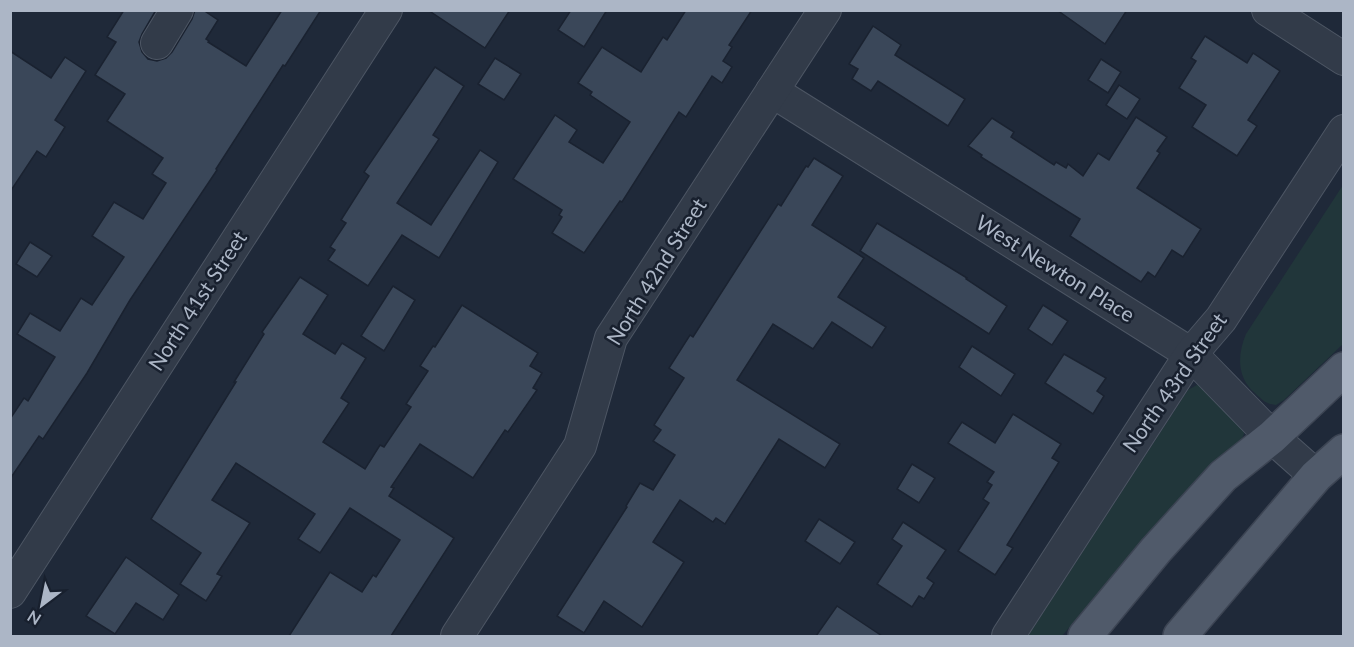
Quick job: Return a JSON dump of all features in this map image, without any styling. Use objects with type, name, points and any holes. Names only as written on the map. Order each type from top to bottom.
[{"type":"main road","points":[[1085,636],[1156,550],[1223,476],[1272,436],[1344,369]]},
{"type":"main road","points":[[1180,636],[1316,476],[1344,451]]},
{"type":"street","points":[[157,43],[177,10]]},
{"type":"street","name":"North 41st Street","points":[[10,592],[386,10]]},
{"type":"street","name":"North 42nd Street","points":[[457,636],[580,446],[611,338],[825,10]]},
{"type":"street","points":[[1268,10],[1344,59]]},
{"type":"street","name":"West Newton Place","points":[[772,91],[1191,354],[1272,436],[1316,476]]},
{"type":"street","name":"North 43rd Street","points":[[1008,636],[1191,354],[1221,319],[1344,131]]},
{"type":"green space","points":[[1343,185],[1343,344],[1284,400],[1276,405],[1269,404],[1249,387],[1242,373],[1240,358],[1243,342]]},
{"type":"green space","points":[[1197,385],[1207,386],[1243,427],[1244,434],[1240,443],[1148,537],[1062,636],[1028,636],[1188,390]]},
{"type":"building","points":[[124,10],[156,10],[139,42],[142,52],[148,59],[157,61],[166,58],[192,19],[195,10],[203,10],[218,20],[206,39],[208,42],[246,66],[282,10],[321,10],[130,300],[87,373],[43,439],[39,436],[10,479],[10,419],[24,398],[28,401],[55,357],[17,334],[30,313],[60,331],[81,298],[92,305],[124,257],[92,236],[114,202],[143,219],[166,183],[152,174],[163,158],[107,121],[125,94],[95,75],[116,42],[107,37]]},
{"type":"building","points":[[428,10],[510,10],[485,48]]},
{"type":"building","points":[[571,10],[607,10],[584,47],[558,30]]},
{"type":"building","points":[[686,10],[752,10],[729,45],[732,47],[723,61],[732,67],[722,83],[712,76],[686,117],[679,112],[622,202],[620,201],[584,253],[552,233],[562,217],[559,215],[562,210],[513,179],[555,115],[577,130],[569,142],[603,163],[630,122],[590,95],[592,92],[578,83],[602,47],[641,72],[663,37],[667,40]]},
{"type":"building","points":[[1057,10],[1127,10],[1105,44]]},
{"type":"building","points":[[873,26],[901,45],[895,55],[965,99],[948,126],[878,81],[871,91],[852,79],[858,69],[849,64]]},
{"type":"building","points":[[1205,36],[1247,63],[1253,53],[1280,71],[1248,120],[1257,126],[1237,156],[1192,127],[1206,105],[1179,88],[1196,61],[1191,58]]},
{"type":"building","points":[[10,51],[51,78],[65,57],[86,71],[55,120],[65,127],[46,157],[37,151],[10,192]]},
{"type":"building","points":[[495,58],[521,74],[504,100],[478,84]]},
{"type":"building","points":[[1101,59],[1121,72],[1108,93],[1088,80]]},
{"type":"building","points":[[435,67],[464,86],[433,135],[439,139],[397,203],[431,225],[480,150],[498,162],[439,258],[402,235],[368,286],[328,260],[335,250],[330,247],[346,223],[341,220],[369,176],[364,172]]},
{"type":"building","points":[[1119,85],[1140,99],[1127,119],[1106,105]]},
{"type":"building","points":[[1136,117],[1167,137],[1157,151],[1160,153],[1137,188],[1201,229],[1183,257],[1172,250],[1155,277],[1148,272],[1141,282],[1070,236],[1080,219],[981,157],[982,155],[968,146],[992,118],[1014,132],[1011,137],[1054,165],[1056,162],[1066,168],[1068,164],[1083,176],[1098,153],[1109,160]]},
{"type":"building","points":[[814,158],[843,176],[812,225],[864,258],[838,297],[886,327],[872,348],[832,322],[813,349],[773,324],[737,380],[840,444],[825,468],[779,439],[725,524],[716,518],[713,522],[680,500],[653,542],[684,562],[642,627],[604,601],[584,633],[557,616],[640,483],[653,490],[675,455],[653,441],[661,430],[654,425],[684,378],[669,368],[690,335],[693,337],[778,204],[781,206],[806,166],[808,167]]},
{"type":"building","points":[[877,223],[967,278],[1007,306],[989,334],[860,251]]},
{"type":"building","points":[[30,242],[52,256],[37,277],[16,264]]},
{"type":"building","points":[[300,277],[328,295],[303,334],[335,354],[342,343],[366,358],[341,398],[349,403],[323,442],[365,469],[380,445],[384,447],[411,407],[406,404],[428,371],[420,366],[462,305],[538,353],[530,366],[542,373],[533,388],[537,390],[508,432],[505,430],[473,478],[420,444],[391,487],[394,488],[389,496],[454,538],[391,636],[289,636],[330,572],[362,592],[373,575],[376,577],[400,540],[350,508],[320,553],[298,539],[315,514],[236,463],[212,500],[250,523],[217,574],[222,576],[206,601],[180,584],[201,553],[151,519],[236,382],[234,382],[264,334],[262,332]]},
{"type":"building","points":[[393,286],[415,300],[384,351],[361,336]]},
{"type":"building","points":[[1043,305],[1068,321],[1052,345],[1028,329]]},
{"type":"building","points":[[972,346],[1015,374],[1001,396],[959,367]]},
{"type":"building","points":[[1064,354],[1106,378],[1097,391],[1104,396],[1093,414],[1045,383]]},
{"type":"building","points":[[1013,414],[1061,444],[1052,458],[1059,462],[1007,545],[1013,548],[995,575],[958,551],[989,503],[983,499],[992,485],[987,482],[994,472],[948,443],[962,422],[995,443]]},
{"type":"building","points":[[912,464],[935,478],[919,503],[897,489]]},
{"type":"building","points":[[819,519],[855,542],[840,564],[805,541]]},
{"type":"building","points":[[903,522],[946,550],[927,578],[934,583],[924,599],[919,596],[912,607],[877,584],[902,546],[892,539]]},
{"type":"building","points":[[126,557],[179,595],[163,620],[136,603],[115,634],[86,616]]},
{"type":"building","points":[[837,606],[882,636],[816,636]]}]
